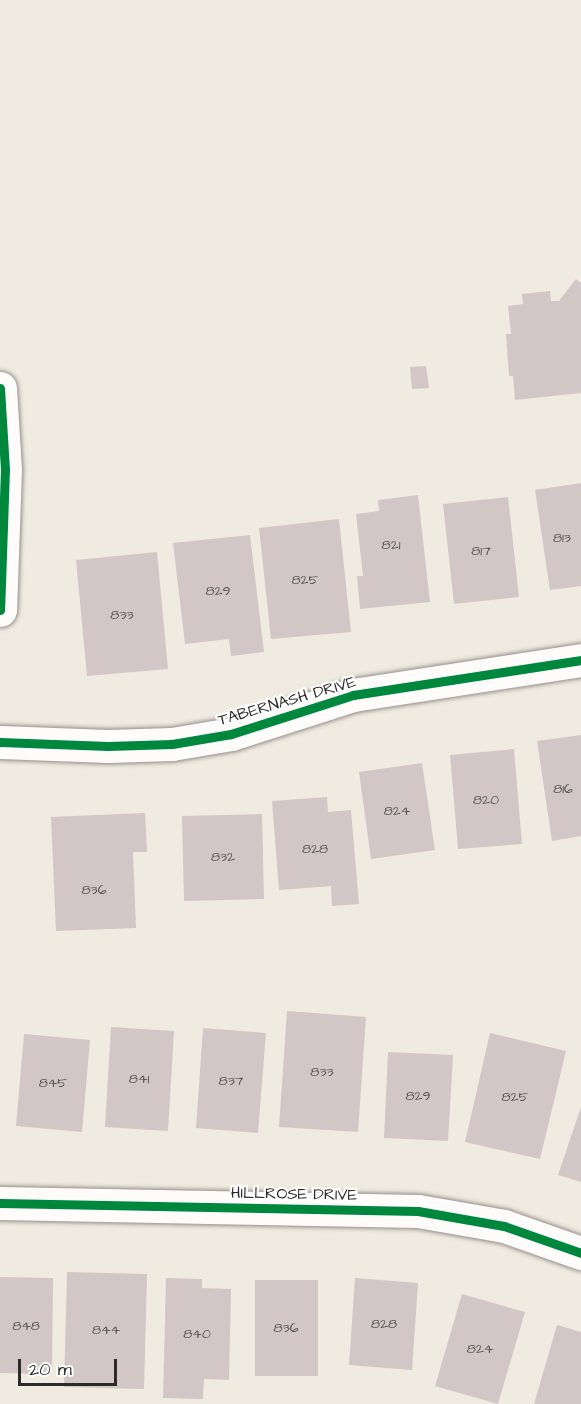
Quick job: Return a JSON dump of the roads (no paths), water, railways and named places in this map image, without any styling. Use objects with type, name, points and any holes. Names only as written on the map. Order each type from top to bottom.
[{"type":"street","points":[[0,388],[5,469],[0,610]]},
{"type":"street","name":"TABERNASH DRIVE","points":[[0,742],[108,746],[172,744],[231,735],[353,695],[581,660]]},
{"type":"street","name":"HILLROSE DRIVE","points":[[0,1203],[418,1211],[504,1226],[581,1253]]}]
